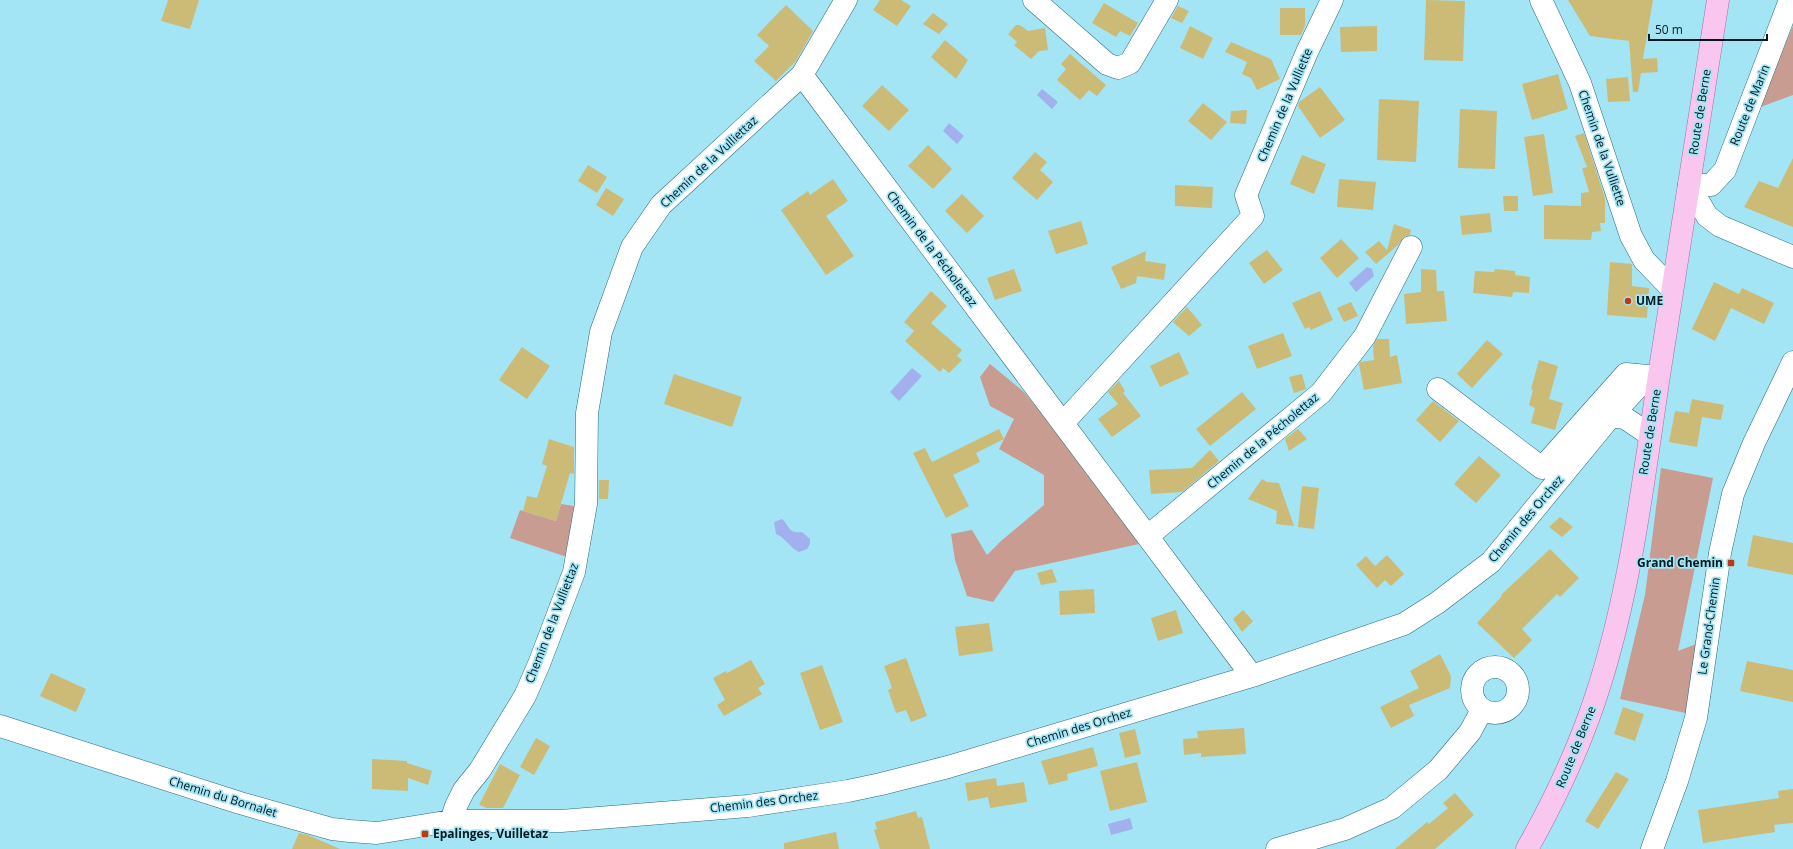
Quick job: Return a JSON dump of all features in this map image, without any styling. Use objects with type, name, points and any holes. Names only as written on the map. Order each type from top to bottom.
[{"type":"main road","name":"Route de Berne","points":[[1527,849],[1561,787],[1586,725],[1600,684],[1627,573],[1650,435],[1654,376],[1672,289],[1718,0]]},
{"type":"street","points":[[802,75],[846,0]]},
{"type":"street","points":[[1034,0],[1107,64],[1118,68],[1130,63],[1167,0]]},
{"type":"street","name":"Chemin de la Vulliette","points":[[1063,423],[1253,216],[1246,195],[1307,52],[1332,0]]},
{"type":"street","name":"Chemin de la Vulliette","points":[[1541,0],[1580,83],[1632,236],[1644,260],[1672,289]]},
{"type":"street","name":"Route de Marin","points":[[1689,185],[1711,185],[1725,170],[1790,0]]},
{"type":"street","name":"Chemin de la Pécholettaz","points":[[802,75],[1252,676]]},
{"type":"street","name":"Chemin de la Vulliettaz","points":[[451,821],[464,790],[480,770],[525,696],[539,664],[574,572],[586,504],[587,413],[600,339],[632,247],[661,205],[802,75]]},
{"type":"street","points":[[1689,185],[1705,213],[1711,220],[1720,226],[1793,257]]},
{"type":"street","name":"Chemin de la Pécholettaz","points":[[1148,536],[1321,393],[1364,336],[1411,248]]},
{"type":"street","name":"Le Grand-Chemin","points":[[1652,849],[1677,781],[1696,718],[1720,553],[1733,494],[1754,443],[1793,362]]},
{"type":"street","points":[[1438,389],[1542,468],[1626,374],[1654,376]]},
{"type":"street","name":"Chemin des Orchez","points":[[451,821],[527,822],[599,818],[748,806],[848,791],[933,771],[1252,676],[1404,624],[1438,603],[1491,562],[1611,416],[1654,376]]},
{"type":"street","points":[[1611,416],[1625,418],[1650,435]]},
{"type":"street","points":[[1277,849],[1345,829],[1392,808],[1438,770],[1470,732],[1482,710]]},
{"type":"street","name":"Chemin du Bornalet","points":[[0,726],[240,803],[376,841],[451,821]]},
{"type":"shaded area","points":[[1793,26],[1793,95],[1758,108]]},
{"type":"shaded area","points":[[990,364],[1024,392],[1104,490],[1139,544],[1015,571],[993,602],[967,596],[955,560],[951,534],[972,530],[987,555],[1001,541],[1044,505],[1044,475],[999,449],[1014,419],[990,406],[980,377]]},
{"type":"shaded area","points":[[1661,468],[1713,478],[1678,651],[1696,644],[1690,714],[1620,699],[1645,595]]},
{"type":"shaded area","points":[[561,504],[580,507],[573,559],[510,538],[520,510],[556,521]]},
{"type":"water","points":[[1042,89],[1058,102],[1052,109],[1037,95]]},
{"type":"water","points":[[949,123],[964,136],[957,144],[943,131]]},
{"type":"water","points":[[1367,267],[1372,269],[1374,276],[1356,292],[1349,283]]},
{"type":"water","points":[[912,368],[922,376],[899,401],[890,392]]},
{"type":"water","points":[[782,519],[792,531],[802,532],[810,539],[810,544],[807,549],[799,552],[776,534],[774,522]]},
{"type":"water","points":[[1130,818],[1133,829],[1111,835],[1108,824]]},
{"type":"building","points":[[168,0],[199,0],[190,29],[161,21]]},
{"type":"building","points":[[880,0],[901,0],[911,6],[897,26],[873,10]]},
{"type":"building","points":[[1426,0],[1465,1],[1463,61],[1424,60]]},
{"type":"building","points":[[1568,0],[1653,0],[1643,59],[1657,58],[1658,72],[1641,73],[1638,92],[1633,92],[1629,41],[1590,36]]},
{"type":"building","points":[[1104,3],[1138,23],[1130,36],[1120,31],[1116,37],[1092,23]]},
{"type":"building","points":[[786,5],[813,31],[796,61],[776,81],[754,61],[769,46],[757,35]]},
{"type":"building","points":[[1178,6],[1189,11],[1182,23],[1171,18]]},
{"type":"building","points":[[1280,8],[1305,8],[1305,26],[1301,35],[1280,35]]},
{"type":"building","points":[[933,13],[948,24],[939,34],[923,24]]},
{"type":"building","points":[[1016,25],[1020,25],[1028,31],[1045,28],[1048,50],[1039,51],[1031,59],[1014,45],[1017,42],[1008,34]]},
{"type":"building","points":[[1190,26],[1213,38],[1203,59],[1180,48]]},
{"type":"building","points":[[1377,26],[1377,51],[1341,52],[1340,27]]},
{"type":"building","points":[[945,40],[968,60],[956,79],[931,57]]},
{"type":"building","points":[[1231,42],[1271,59],[1280,79],[1257,90],[1251,78],[1242,74],[1247,62],[1225,52]]},
{"type":"building","points":[[1070,54],[1106,85],[1097,96],[1089,90],[1080,100],[1057,80],[1066,69],[1061,64]]},
{"type":"building","points":[[1558,74],[1568,109],[1532,120],[1522,84]]},
{"type":"building","points":[[1628,77],[1630,101],[1608,102],[1606,79]]},
{"type":"building","points":[[882,85],[909,110],[889,131],[862,106]]},
{"type":"building","points":[[1320,87],[1345,120],[1320,138],[1298,106],[1299,102]]},
{"type":"building","points":[[1379,99],[1419,101],[1416,162],[1377,160]]},
{"type":"building","points":[[1203,103],[1227,122],[1211,140],[1188,121]]},
{"type":"building","points":[[1460,109],[1497,111],[1495,169],[1458,168]]},
{"type":"building","points":[[1247,110],[1246,124],[1230,123],[1231,111]]},
{"type":"building","points":[[1584,133],[1605,198],[1605,223],[1600,223],[1601,231],[1592,232],[1591,240],[1544,239],[1544,205],[1581,206],[1581,193],[1589,192],[1582,168],[1587,167],[1575,136]]},
{"type":"building","points":[[1544,134],[1553,193],[1533,196],[1524,137]]},
{"type":"building","points":[[928,145],[952,169],[933,189],[908,166]]},
{"type":"building","points":[[1035,152],[1047,162],[1040,170],[1053,182],[1037,200],[1012,178]]},
{"type":"building","points":[[1302,155],[1326,164],[1314,194],[1290,184]]},
{"type":"building","points":[[1793,158],[1793,227],[1744,207],[1759,181],[1778,188]]},
{"type":"building","points":[[588,165],[607,177],[597,193],[578,181]]},
{"type":"building","points":[[833,179],[848,201],[826,216],[854,256],[826,275],[781,210],[808,191],[810,195]]},
{"type":"building","points":[[1339,179],[1376,182],[1373,210],[1337,207]]},
{"type":"building","points":[[1175,185],[1213,187],[1212,208],[1175,206]]},
{"type":"building","points":[[606,188],[624,199],[613,216],[596,205]]},
{"type":"building","points":[[962,194],[984,216],[967,233],[945,211]]},
{"type":"building","points":[[1503,196],[1518,196],[1518,211],[1504,211]]},
{"type":"building","points":[[1490,213],[1492,232],[1462,235],[1460,216]]},
{"type":"building","points":[[1081,221],[1088,244],[1056,254],[1048,231]]},
{"type":"building","points":[[1394,224],[1411,230],[1410,235],[1404,237],[1398,245],[1376,264],[1365,252],[1379,241],[1387,250]]},
{"type":"building","points":[[1341,239],[1359,258],[1337,278],[1320,258]]},
{"type":"building","points":[[1267,250],[1283,270],[1264,284],[1249,263]]},
{"type":"building","points":[[1146,251],[1145,261],[1166,264],[1164,280],[1137,276],[1136,283],[1121,289],[1111,267]]},
{"type":"building","name":"UME","points":[[1610,262],[1632,264],[1632,286],[1649,288],[1647,318],[1607,315]]},
{"type":"building","points":[[1014,269],[1022,291],[995,300],[987,278]]},
{"type":"building","points":[[1421,269],[1436,270],[1437,291],[1444,291],[1447,321],[1406,324],[1404,294],[1421,292]]},
{"type":"building","points":[[1495,269],[1515,271],[1515,275],[1530,277],[1529,293],[1513,292],[1512,297],[1473,293],[1475,271],[1494,272]]},
{"type":"building","points":[[1714,282],[1739,294],[1742,288],[1774,303],[1764,324],[1731,308],[1715,341],[1692,329]]},
{"type":"building","points":[[931,291],[947,306],[931,323],[962,350],[957,356],[962,360],[949,373],[943,368],[940,372],[905,341],[914,331],[904,322]]},
{"type":"building","points":[[1320,291],[1333,320],[1311,330],[1309,327],[1305,329],[1292,303]]},
{"type":"building","points":[[1351,302],[1358,316],[1344,322],[1337,308]]},
{"type":"building","points":[[1187,307],[1202,325],[1189,336],[1173,322]]},
{"type":"building","points":[[1283,333],[1292,356],[1257,369],[1248,346]]},
{"type":"building","points":[[1377,339],[1389,339],[1390,357],[1397,355],[1402,383],[1364,390],[1359,364],[1360,362],[1374,360],[1373,346]]},
{"type":"building","points":[[1487,340],[1503,354],[1472,388],[1457,374]]},
{"type":"building","points":[[522,347],[550,366],[527,399],[499,380]]},
{"type":"building","points":[[1179,352],[1189,374],[1160,387],[1150,366]]},
{"type":"building","points":[[1539,360],[1558,366],[1549,399],[1563,403],[1555,430],[1531,423],[1535,408],[1529,405],[1533,390],[1531,389]]},
{"type":"building","points":[[674,374],[742,397],[732,427],[664,404]]},
{"type":"building","points":[[1302,374],[1306,389],[1294,393],[1289,377]]},
{"type":"building","points":[[1119,381],[1125,391],[1123,393],[1141,416],[1112,437],[1098,419],[1118,404],[1108,392]]},
{"type":"building","points":[[1242,392],[1256,409],[1210,446],[1196,429]]},
{"type":"building","points":[[1692,399],[1724,405],[1721,420],[1702,417],[1697,447],[1669,442],[1675,411],[1689,413]]},
{"type":"building","points":[[1433,401],[1459,421],[1440,442],[1416,420]]},
{"type":"building","points":[[999,429],[1004,439],[976,453],[980,462],[953,475],[969,506],[946,518],[913,453],[925,448],[932,462]]},
{"type":"building","points":[[1298,429],[1307,439],[1289,451],[1285,439]]},
{"type":"building","points":[[549,439],[574,447],[574,474],[570,473],[556,521],[523,511],[527,496],[537,498],[547,466],[542,464]]},
{"type":"building","points":[[1210,450],[1219,461],[1182,492],[1151,494],[1149,470],[1192,468]]},
{"type":"building","points":[[1479,456],[1501,475],[1476,503],[1454,484]]},
{"type":"building","points":[[1262,479],[1267,482],[1279,483],[1294,526],[1276,524],[1277,511],[1248,499]]},
{"type":"building","points":[[599,480],[609,480],[608,499],[599,499]]},
{"type":"building","points":[[1302,486],[1319,488],[1314,529],[1298,527]]},
{"type":"building","points":[[1560,517],[1573,527],[1562,537],[1549,527]]},
{"type":"building","points":[[1753,535],[1793,543],[1793,575],[1747,566]]},
{"type":"building","points":[[1550,549],[1579,578],[1560,597],[1557,594],[1522,629],[1532,640],[1514,658],[1477,623],[1502,596],[1501,595]]},
{"type":"building","points":[[1387,555],[1404,574],[1391,586],[1385,580],[1377,588],[1356,565],[1366,556],[1375,566]]},
{"type":"building","points":[[1052,569],[1057,582],[1041,585],[1037,573]]},
{"type":"building","points":[[1094,589],[1095,613],[1060,615],[1059,591]]},
{"type":"building","points":[[1176,610],[1183,633],[1158,641],[1151,618]]},
{"type":"building","points":[[1243,610],[1253,621],[1242,632],[1233,619]]},
{"type":"building","points":[[989,623],[993,651],[959,656],[955,627]]},
{"type":"building","points":[[1440,654],[1451,676],[1450,688],[1409,705],[1414,716],[1391,728],[1380,707],[1419,688],[1410,671]]},
{"type":"building","points":[[906,658],[927,716],[911,722],[906,710],[896,713],[888,690],[892,688],[884,666]]},
{"type":"building","points":[[751,660],[765,684],[758,688],[762,694],[724,716],[717,705],[725,700],[713,678],[726,671],[727,673]]},
{"type":"building","points":[[1747,661],[1793,670],[1793,702],[1740,691]]},
{"type":"building","points":[[822,665],[843,722],[820,730],[800,673]]},
{"type":"building","points":[[51,673],[86,689],[76,712],[40,696]]},
{"type":"building","points":[[1623,707],[1644,714],[1635,741],[1614,734]]},
{"type":"building","points":[[1244,728],[1246,754],[1201,757],[1201,753],[1184,755],[1183,739],[1198,738],[1197,731]]},
{"type":"building","points":[[1135,729],[1141,754],[1125,758],[1119,733]]},
{"type":"building","points":[[536,738],[550,746],[534,775],[520,767]]},
{"type":"building","points":[[1093,747],[1098,766],[1067,774],[1068,780],[1049,785],[1041,761]]},
{"type":"building","points":[[372,759],[407,761],[407,763],[432,771],[428,785],[408,778],[408,791],[372,789]]},
{"type":"building","points":[[1137,762],[1147,802],[1110,811],[1100,771]]},
{"type":"building","points":[[500,764],[520,775],[503,808],[487,808],[479,805]]},
{"type":"building","points":[[1616,772],[1629,779],[1598,829],[1585,821]]},
{"type":"building","points":[[996,778],[997,786],[1024,782],[1027,802],[990,808],[988,797],[968,801],[965,783]]},
{"type":"building","points":[[1793,789],[1793,823],[1774,825],[1775,832],[1703,843],[1698,810],[1779,798],[1778,791]]},
{"type":"building","points":[[1455,793],[1474,815],[1435,849],[1395,849],[1427,822],[1429,824],[1448,808],[1443,803]]},
{"type":"building","points":[[916,811],[918,818],[922,817],[930,849],[880,849],[874,830],[877,829],[875,822]]},
{"type":"building","points":[[836,832],[839,849],[784,849],[784,843]]},
{"type":"building","points":[[299,833],[308,835],[340,849],[292,849]]},
{"type":"place","name":"UME","points":[[1628,301]]},
{"type":"place","name":"Grand Chemin","points":[[1731,563]]},
{"type":"place","name":"Epalinges, Vuilletaz","points":[[425,834]]}]
